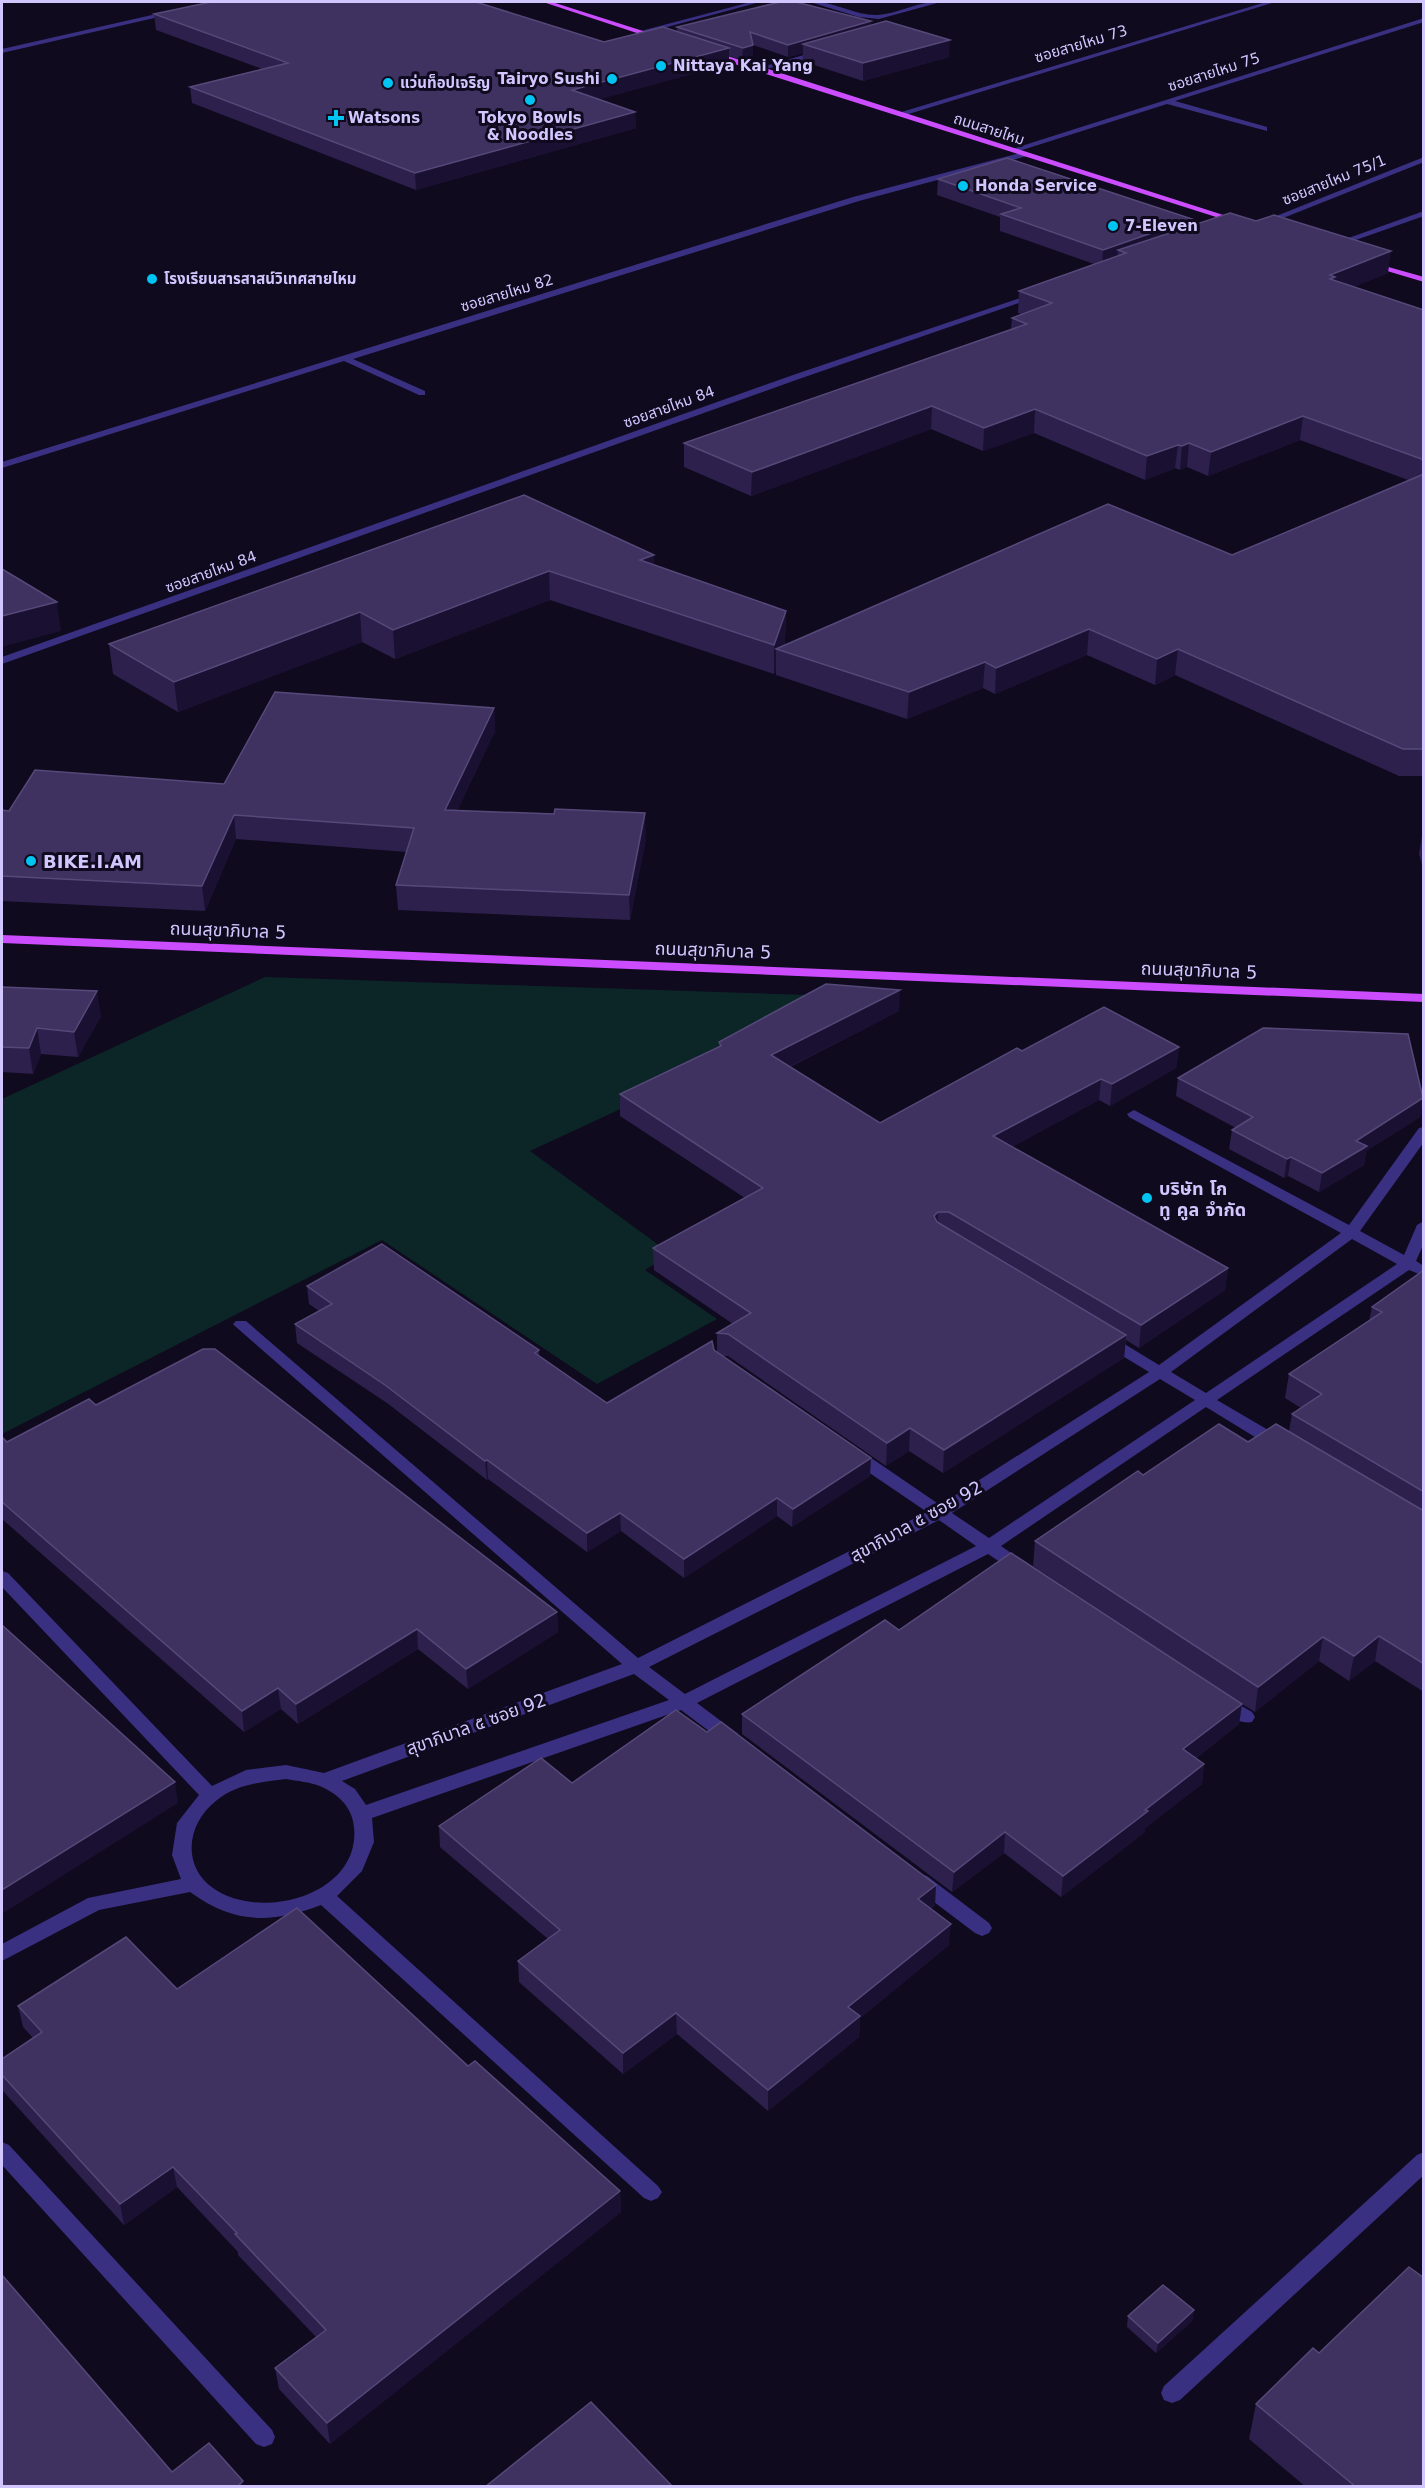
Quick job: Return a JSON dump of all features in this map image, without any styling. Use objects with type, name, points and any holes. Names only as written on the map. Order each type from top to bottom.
[{"type":"main road","points":[[546,2],[668,40]]},
{"type":"main road","name":"ถนนสายไหม","points":[[702,51],[1265,230]]},
{"type":"main road","points":[[1323,248],[1343,254]]},
{"type":"main road","points":[[1363,261],[1424,280]]},
{"type":"main road","name":"ถนนสุขาภิบาล 5","points":[[2,939],[1424,998]]},
{"type":"street","points":[[641,32],[758,2]]},
{"type":"street","points":[[813,2],[859,15],[879,16],[938,2]]},
{"type":"street","name":"ซอยสายไหม 73","points":[[899,114],[1272,2]]},
{"type":"street","points":[[2,51],[186,9]]},
{"type":"street","name":"ซอยสายไหม 75","points":[[1013,150],[1424,20]]},
{"type":"street","points":[[758,69],[826,51]]},
{"type":"street","points":[[1166,101],[1264,129]]},
{"type":"street","name":"ซอยสายไหม 82","points":[[2,465],[856,199],[1024,154]]},
{"type":"street","name":"ซอยสายไหม 75/1","points":[[1249,224],[1424,159]]},
{"type":"street","points":[[1323,248],[1424,213]]},
{"type":"street","points":[[1228,230],[1249,224]]},
{"type":"street","name":"ซอยสายไหม 84","points":[[2,661],[385,526],[796,377],[1053,290]]},
{"type":"street","points":[[344,358],[422,393]]},
{"type":"street","points":[[1134,1114],[1424,1272]]},
{"type":"street","name":"สุขาภิบาล ๕ ซอย 92","points":[[325,1780],[636,1666],[939,1513],[1160,1372],[1351,1233],[1424,1131]]},
{"type":"street","points":[[362,1814],[684,1702],[988,1547],[1407,1264],[1424,1226]]},
{"type":"street","points":[[241,1324],[636,1666],[749,1751]]},
{"type":"street","points":[[1091,1330],[1290,1450]]},
{"type":"street","points":[[844,1447],[1038,1580]]},
{"type":"street","points":[[2,1577],[210,1795]]},
{"type":"street","points":[[1206,1691],[1246,1717]]},
{"type":"street","points":[[286,1772],[325,1780],[348,1794],[362,1814],[364,1842],[352,1871],[324,1896],[290,1909],[252,1911],[218,1902],[193,1884],[181,1855],[186,1823],[210,1795],[246,1777],[286,1772]]},
{"type":"street","points":[[907,1871],[982,1928]]},
{"type":"street","points":[[2,1953],[95,1903],[193,1884]]},
{"type":"street","points":[[324,1896],[651,2192]]},
{"type":"street","points":[[2,2151],[264,2437]]},
{"type":"street","points":[[1172,2393],[1424,2161]]},
{"type":"green space","points":[[265,977],[836,996],[739,1054],[530,1151],[671,1254],[645,1270],[717,1319],[597,1384],[382,1240],[2,1434],[2,1099]]},
{"type":"building","points":[[211,2],[476,2],[604,42],[663,27],[729,48],[572,90],[635,112],[415,173],[190,87],[288,63],[154,14]]},
{"type":"building","points":[[780,2],[796,2],[871,21],[788,45],[750,32],[753,45],[743,48],[677,27]]},
{"type":"building","points":[[886,21],[950,40],[863,63],[803,44]]},
{"type":"building","points":[[1007,158],[1192,219],[1103,250],[1001,214],[1021,208],[938,179]]},
{"type":"building","points":[[1230,213],[1256,221],[1274,215],[1391,251],[1330,275],[1335,277],[1330,279],[1424,310],[1424,460],[1303,416],[1211,452],[1189,443],[1147,456],[1035,409],[984,428],[932,406],[752,472],[684,443],[1027,324],[1012,318],[1052,303],[1019,291],[1126,253],[1118,250]]},
{"type":"building","points":[[1424,474],[1424,749],[1403,749],[1178,649],[1157,659],[1089,629],[996,668],[985,662],[909,692],[776,649],[1108,504],[1232,555]]},
{"type":"building","points":[[524,495],[654,555],[640,560],[786,611],[774,645],[549,571],[393,630],[360,612],[174,682],[109,644]]},
{"type":"building","points":[[2,569],[57,602],[2,616]]},
{"type":"building","points":[[275,692],[494,708],[445,810],[554,814],[555,809],[645,813],[629,895],[396,885],[414,828],[234,815],[202,886],[2,876],[2,810],[9,811],[35,770],[224,784]]},
{"type":"building","points":[[826,984],[900,990],[771,1055],[880,1123],[1017,1048],[1022,1051],[1104,1007],[1179,1047],[1112,1084],[1101,1079],[993,1136],[1228,1268],[1141,1325],[949,1212],[938,1212],[934,1216],[937,1222],[1126,1335],[944,1450],[910,1428],[887,1443],[728,1334],[717,1333],[751,1313],[653,1248],[763,1188],[620,1094],[721,1046],[719,1042]]},
{"type":"building","points":[[2,987],[97,991],[74,1032],[37,1028],[29,1048],[2,1047]]},
{"type":"building","points":[[1263,1028],[1408,1034],[1423,1098],[1356,1141],[1367,1146],[1322,1173],[1291,1157],[1287,1159],[1232,1130],[1253,1117],[1178,1078]]},
{"type":"building","points":[[382,1244],[539,1350],[535,1353],[607,1403],[712,1341],[714,1350],[871,1458],[793,1509],[777,1498],[684,1559],[620,1513],[587,1533],[487,1460],[485,1461],[385,1385],[295,1324],[332,1304],[307,1286]]},
{"type":"building","points":[[1424,1270],[1424,1492],[1292,1414],[1322,1394],[1289,1374],[1382,1312],[1372,1307]]},
{"type":"building","points":[[203,1349],[215,1349],[557,1612],[466,1669],[417,1629],[296,1704],[278,1688],[242,1711],[2,1502],[2,1437],[7,1442],[89,1399],[96,1405]]},
{"type":"building","points":[[1219,1424],[1248,1442],[1276,1424],[1424,1511],[1424,1664],[1379,1636],[1354,1656],[1323,1637],[1258,1687],[1035,1541],[1138,1471],[1143,1475]]},
{"type":"building","points":[[1011,1553],[1242,1704],[1183,1749],[1204,1764],[1145,1810],[1148,1811],[1063,1876],[1005,1832],[954,1872],[742,1714],[885,1620],[899,1630]]},
{"type":"building","points":[[2,1625],[175,1782],[2,1890]]},
{"type":"building","points":[[676,1710],[707,1732],[721,1722],[936,1885],[918,1899],[951,1924],[848,2007],[860,2016],[768,2090],[676,2013],[623,2053],[518,1961],[560,1930],[439,1826],[541,1758],[572,1783]]},
{"type":"building","points":[[297,1908],[468,2066],[475,2061],[620,2191],[327,2423],[275,2368],[326,2330],[235,2234],[237,2233],[173,2167],[120,2204],[2,2075],[2,2059],[42,2032],[18,2006],[126,1937],[177,1989]]},
{"type":"building","points":[[1409,2267],[1424,2278],[1424,2487],[1356,2487],[1256,2404],[1313,2348],[1319,2353]]},
{"type":"building","points":[[2,2275],[172,2472],[209,2443],[243,2481],[237,2487],[2,2487]]},
{"type":"building","points":[[1163,2285],[1194,2310],[1158,2343],[1128,2316]]},
{"type":"building","points":[[591,2402],[673,2487],[485,2487]]},
{"type":"place","name":"Nittaya Kai Yang","points":[[661,66]]},
{"type":"place","name":"Tairyo Sushi","points":[[612,79]]},
{"type":"place","name":"แว่นท็อปเจริญ","points":[[388,83]]},
{"type":"place","name":"Tokyo Bowls & Noodles","points":[[530,100]]},
{"type":"place","name":"Watsons","points":[[336,118]]},
{"type":"place","name":"Honda Service","points":[[963,186]]},
{"type":"place","name":"7-Eleven","points":[[1113,226]]},
{"type":"place","name":"โรงเรียนสารสาสน์วิเทศสายไหม","points":[[152,279]]},
{"type":"place","name":"BIKE.I.AM","points":[[31,861]]},
{"type":"place","name":"บริษัท โก ทู คูล จำกัด","points":[[1147,1198]]}]
